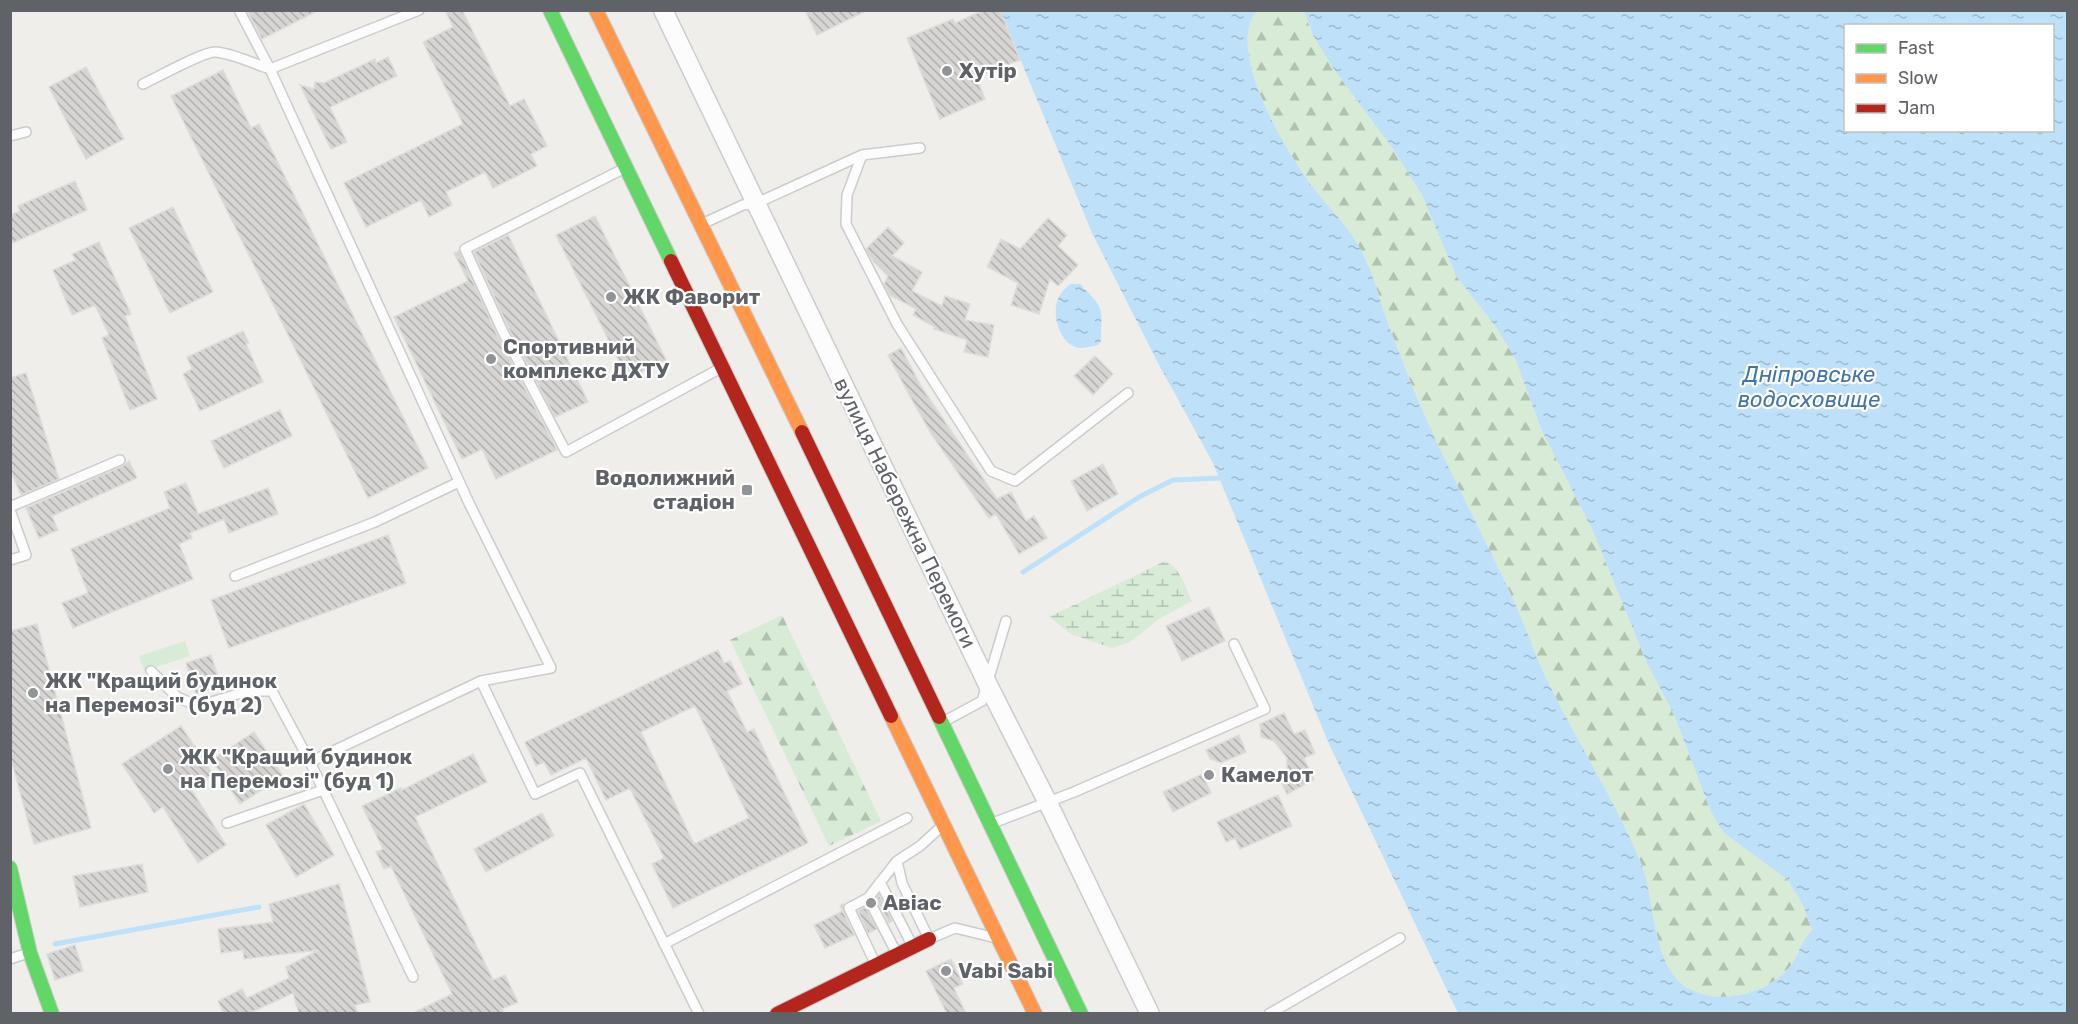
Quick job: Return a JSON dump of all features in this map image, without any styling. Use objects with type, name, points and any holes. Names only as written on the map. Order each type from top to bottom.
[{"type":"main road","points":[[550,10],[627,168],[679,263],[723,367],[839,594],[944,825],[1035,1014]]},
{"type":"main road","points":[[596,10],[700,225],[707,251],[867,581],[941,723],[1081,1014]]},
{"type":"main road","points":[[10,868],[30,953],[52,1014]]},
{"type":"main road","points":[[777,1014],[929,939]]},
{"type":"street","name":"вулиця Набережна Перемоги","points":[[663,10],[988,687],[1047,801],[1150,1014]]},
{"type":"lane","points":[[240,10],[270,69],[459,482],[551,668],[481,681],[310,762]]},
{"type":"lane","points":[[143,84],[174,71],[193,58],[213,52],[270,69],[419,10]]},
{"type":"lane","points":[[10,136],[26,132]]},
{"type":"lane","points":[[700,225],[743,205],[757,203],[862,155],[920,148]]},
{"type":"lane","points":[[862,155],[847,195],[846,224],[897,324],[991,471],[1016,480],[1128,393]]},
{"type":"lane","points":[[627,168],[465,249],[503,332],[566,452],[723,367]]},
{"type":"lane","points":[[10,560],[26,555],[10,509],[120,460]]},
{"type":"lane","points":[[235,576],[375,522],[459,482]]},
{"type":"lane","points":[[941,723],[982,701],[1006,621]]},
{"type":"lane","points":[[990,824],[1074,792],[1265,709],[1234,644]]},
{"type":"lane","points":[[152,671],[177,697],[198,706],[248,691],[272,691],[310,762],[413,977]]},
{"type":"lane","points":[[481,681],[535,794],[580,772],[699,1014]]},
{"type":"lane","points":[[227,823],[323,790]]},
{"type":"lane","points":[[664,944],[907,818]]},
{"type":"lane","points":[[876,965],[849,908],[868,898],[897,861],[920,846],[944,825]]},
{"type":"lane","points":[[897,861],[902,883],[929,939],[955,928],[999,938]]},
{"type":"lane","points":[[880,882],[914,947]]},
{"type":"lane","points":[[868,898],[897,955]]},
{"type":"lane","points":[[1269,1014],[1400,938]]},
{"type":"lane","points":[[10,959],[30,953]]},
{"type":"green space","points":[[1257,11],[1304,11],[1310,28],[1333,68],[1393,149],[1422,195],[1456,276],[1496,327],[1515,358],[1541,429],[1592,529],[1647,663],[1675,717],[1711,812],[1787,879],[1803,905],[1812,930],[1786,971],[1764,987],[1737,996],[1708,996],[1683,986],[1665,962],[1641,863],[1620,818],[1550,686],[1513,599],[1439,448],[1389,326],[1372,274],[1348,229],[1301,170],[1274,126],[1262,100],[1248,50],[1249,28]]},
{"type":"green space","points":[[1165,561],[1178,572],[1192,601],[1159,619],[1130,642],[1112,648],[1071,634],[1049,617]]},
{"type":"green space","points":[[782,615],[881,821],[829,846],[730,640]]},
{"type":"green space","points":[[185,641],[190,656],[144,671],[139,656]]},
{"type":"water","name":"Дніпровське водосховище","points":[[986,11],[1257,11],[1249,28],[1248,50],[1262,100],[1274,126],[1301,170],[1348,229],[1372,274],[1389,326],[1431,430],[1513,599],[1550,686],[1620,818],[1641,863],[1665,961],[1673,975],[1695,992],[1708,996],[1737,996],[1764,987],[1776,980],[1790,966],[1812,930],[1803,905],[1787,879],[1724,833],[1711,812],[1675,717],[1647,663],[1592,529],[1541,429],[1515,358],[1496,327],[1456,276],[1422,195],[1393,149],[1333,68],[1313,35],[1304,11],[2067,11],[2067,1013],[1458,1013],[1329,744],[1213,463],[1159,365],[1092,233],[1004,20]]},
{"type":"water","points":[[1070,284],[1080,284],[1098,305],[1101,315],[1101,341],[1098,345],[1079,348],[1066,340],[1061,333],[1056,317],[1057,301]]},
{"type":"building","points":[[247,10],[319,10],[262,39]]},
{"type":"building","points":[[445,10],[462,10],[510,106],[524,99],[547,146],[531,154],[537,166],[493,188],[485,172],[446,192],[452,205],[429,217],[421,200],[366,227],[344,183],[463,124],[423,42],[453,27]]},
{"type":"building","points":[[805,10],[868,10],[817,35]]},
{"type":"building","name":"Хутір","points":[[984,10],[1000,10],[1020,60],[976,77],[985,99],[940,119],[907,38],[953,19],[955,23]]},
{"type":"building","points":[[388,57],[397,76],[330,107],[347,142],[331,149],[300,85],[314,89],[315,82],[324,83],[375,59],[376,63]]},
{"type":"building","points":[[86,67],[124,139],[86,159],[49,87]]},
{"type":"building","points":[[223,70],[251,128],[259,124],[428,468],[368,498],[171,96]]},
{"type":"building","points":[[75,181],[87,210],[10,244],[10,215],[20,211],[18,206]]},
{"type":"building","points":[[173,207],[213,292],[170,313],[129,228]]},
{"type":"building","name":"ЖК Фаворит","points":[[595,216],[666,360],[628,379],[556,235]]},
{"type":"building","points":[[1048,218],[1067,235],[1058,246],[1078,265],[1058,286],[1050,279],[1039,314],[1011,305],[1018,283],[987,267],[1001,239],[1020,249]]},
{"type":"building","points":[[888,227],[904,243],[892,256],[922,272],[912,291],[942,306],[945,296],[970,304],[965,320],[994,325],[988,357],[964,352],[967,340],[934,329],[935,327],[913,315],[916,309],[890,295],[884,284],[888,276],[873,261],[866,249]]},
{"type":"building","points":[[508,235],[588,402],[555,417],[509,329],[474,252]]},
{"type":"building","points":[[99,242],[131,314],[125,316],[157,399],[130,410],[102,338],[109,335],[95,305],[72,315],[53,270],[76,260],[72,254]]},
{"type":"building","name":"Спортивний комплекс ДХТУ","points":[[459,251],[497,335],[557,450],[496,479],[482,449],[462,459],[394,317],[468,281],[454,253]]},
{"type":"building","points":[[243,331],[249,343],[246,344],[263,382],[200,411],[183,374],[192,369],[187,357]]},
{"type":"building","points":[[901,348],[921,386],[997,499],[1011,492],[1026,521],[1034,516],[1047,538],[1019,554],[996,514],[989,518],[932,435],[888,355]]},
{"type":"building","points":[[1095,356],[1113,374],[1093,395],[1074,376]]},
{"type":"building","points":[[26,373],[59,479],[21,495],[10,469],[10,378]]},
{"type":"building","points":[[280,410],[292,436],[224,468],[211,441]]},
{"type":"building","points":[[129,461],[137,478],[52,516],[58,530],[39,538],[26,508],[123,466]]},
{"type":"building","points":[[1103,464],[1118,494],[1087,511],[1071,481]]},
{"type":"building","points":[[186,483],[198,514],[268,488],[278,514],[229,533],[224,519],[190,533],[192,538],[179,544],[193,579],[73,628],[62,603],[88,593],[71,549],[170,508],[164,492]]},
{"type":"building","points":[[388,535],[406,583],[229,648],[211,600]]},
{"type":"building","points":[[1209,607],[1225,641],[1182,661],[1166,626]]},
{"type":"building","name":"ЖК \"Кращий будинок на Перемозі\" (буд 2)","points":[[37,624],[91,828],[34,844],[10,755],[10,631]]},
{"type":"building","points":[[718,650],[724,663],[730,661],[742,684],[727,691],[747,732],[754,729],[808,843],[673,908],[652,864],[664,858],[630,788],[606,800],[586,758],[551,775],[544,762],[536,766],[525,742]],"holes":[[[695,706],[749,818],[694,844],[641,732]]]},
{"type":"building","points":[[211,655],[221,685],[196,694],[186,663]]},
{"type":"building","points":[[1284,713],[1294,734],[1305,730],[1315,753],[1304,758],[1314,780],[1287,794],[1281,782],[1287,771],[1287,758],[1274,741],[1261,737],[1260,724]]},
{"type":"building","name":"ЖК \"Кращий будинок на Перемозі\" (буд 1)","points":[[181,726],[213,774],[191,789],[226,845],[198,863],[163,807],[154,813],[122,764]]},
{"type":"building","points":[[254,732],[283,776],[240,804],[212,760]]},
{"type":"building","points":[[1239,735],[1246,752],[1221,763],[1210,759],[1206,750]]},
{"type":"building","points":[[473,754],[487,782],[415,817],[493,980],[505,975],[518,1002],[502,1009],[504,1014],[411,1014],[452,994],[391,866],[384,869],[376,852],[383,849],[362,806],[401,788],[402,790]]},
{"type":"building","points":[[1202,774],[1211,793],[1173,812],[1163,792]]},
{"type":"building","points":[[1278,795],[1292,826],[1240,849],[1235,838],[1226,842],[1217,822]]},
{"type":"building","points":[[304,804],[334,855],[296,877],[266,825]]},
{"type":"building","points":[[542,813],[554,836],[486,872],[474,849]]},
{"type":"building","points":[[142,864],[148,892],[80,907],[73,876]]},
{"type":"building","points":[[339,884],[370,1002],[355,1005],[358,1014],[299,1014],[293,993],[247,1014],[224,1014],[218,1001],[242,989],[247,998],[289,978],[286,967],[319,950],[244,959],[243,950],[221,953],[218,929],[273,922],[269,904]]},
{"type":"building","points":[[879,895],[892,921],[889,923],[876,899]]},
{"type":"building","points":[[865,907],[877,929],[868,933],[858,911]]},
{"type":"building","points":[[843,911],[854,935],[825,948],[814,925]]},
{"type":"building","points":[[75,945],[83,971],[55,980],[47,954]]},
{"type":"building","points":[[951,959],[963,984],[954,988],[966,1014],[947,1014],[926,971]]},
{"type":"waterway","points":[[1023,572],[1139,497],[1173,480],[1220,478]]},
{"type":"waterway","points":[[55,944],[259,907]]},
{"type":"traffic: fast","points":[[550,10],[671,261]]},
{"type":"traffic: fast","points":[[939,717],[1081,1014]]},
{"type":"traffic: fast","points":[[10,868],[30,953],[52,1014]]},
{"type":"traffic: slow","points":[[596,10],[802,432]]},
{"type":"traffic: slow","points":[[891,716],[1035,1014]]},
{"type":"traffic: jam","points":[[671,261],[891,716]]},
{"type":"traffic: jam","points":[[802,432],[939,717]]},
{"type":"traffic: jam","points":[[777,1014],[929,939]]},
{"type":"place","name":"Хутір","points":[[947,71]]},
{"type":"place","name":"ЖК Фаворит","points":[[611,297]]},
{"type":"place","name":"Спортивний комплекс ДХТУ","points":[[491,359]]},
{"type":"place","name":"Водолижний стадіон","points":[[747,490]]},
{"type":"place","name":"ЖК \"Кращий будинок на Перемозі\" (буд 2)","points":[[33,693]]},
{"type":"place","name":"ЖК \"Кращий будинок на Перемозі\" (буд 1)","points":[[168,769]]},
{"type":"place","name":"Камелот","points":[[1209,775]]},
{"type":"place","name":"Авіас","points":[[871,903]]},
{"type":"place","name":"Vabi Sabi","points":[[946,971]]}]
